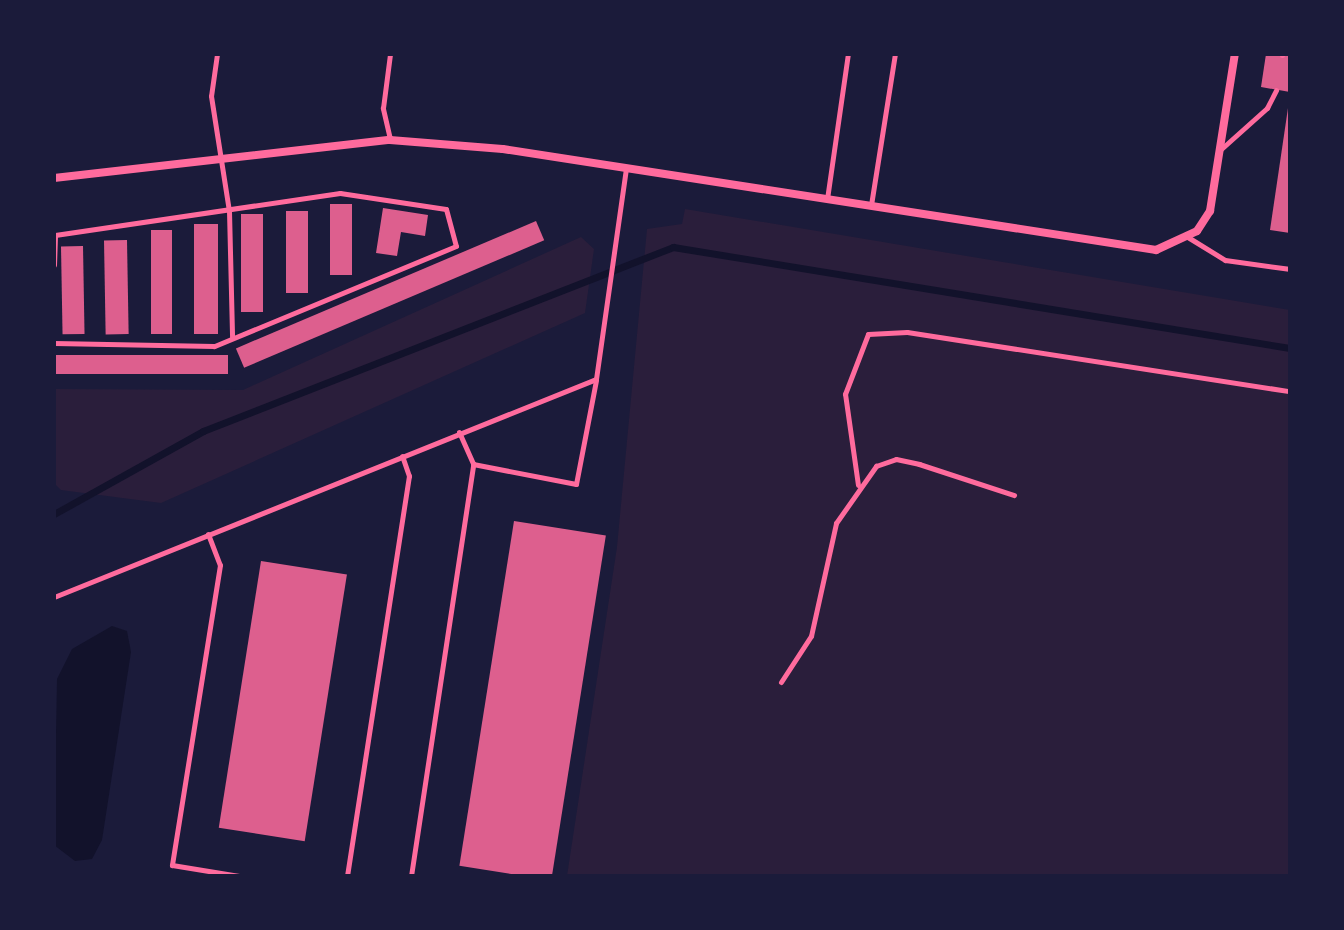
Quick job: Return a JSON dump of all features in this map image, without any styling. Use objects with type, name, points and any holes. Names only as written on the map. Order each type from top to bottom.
[{"type":"street","points":[[54,178],[220,156],[390,140],[626,168],[1156,250],[1197,231],[1210,211],[1235,54]]},
{"type":"lane","points":[[217,54],[211,96],[228,209],[232,338]]},
{"type":"lane","points":[[390,54],[383,108],[390,140]]},
{"type":"lane","points":[[827,199],[848,54]]},
{"type":"lane","points":[[871,205],[895,54]]},
{"type":"lane","points":[[1220,150],[1267,108],[1276,90]]},
{"type":"lane","points":[[473,464],[576,484],[596,379],[626,168]]},
{"type":"lane","points":[[54,265],[55,235],[228,209],[367,196],[446,209],[456,246],[214,346],[54,343]]},
{"type":"lane","points":[[1186,236],[1198,250],[1225,260],[1290,269]]},
{"type":"lane","points":[[858,485],[845,394],[868,334],[907,332],[1290,391]]},
{"type":"lane","points":[[54,597],[596,379]]},
{"type":"lane","points":[[411,876],[473,464],[459,432]]},
{"type":"lane","points":[[347,876],[409,476],[402,456]]},
{"type":"lane","points":[[781,682],[811,636],[836,523],[858,485],[896,459],[1014,495]]},
{"type":"lane","points":[[208,534],[220,565],[172,865],[239,876]]},
{"type":"shaded area","points":[[685,209],[1290,310],[1290,876],[567,876],[617,547],[647,229],[682,224]]},
{"type":"shaded area","points":[[581,237],[594,249],[585,313],[161,503],[61,490],[54,483],[54,389],[243,390]]},
{"type":"shaded area","points":[[112,626],[127,631],[131,652],[102,840],[92,859],[75,861],[54,845],[57,679],[72,649]]},
{"type":"building","points":[[1266,54],[1290,56],[1290,92],[1261,87]]},
{"type":"building","points":[[1290,108],[1290,233],[1270,230]]},
{"type":"building","points":[[330,204],[352,204],[352,275],[330,275]]},
{"type":"building","points":[[383,208],[428,215],[425,236],[401,232],[397,256],[376,253]]},
{"type":"building","points":[[286,211],[308,211],[308,293],[286,293]]},
{"type":"building","points":[[241,214],[263,214],[263,312],[241,312]]},
{"type":"building","points":[[536,221],[544,240],[244,368],[236,348]]},
{"type":"building","points":[[194,224],[218,224],[218,334],[194,334]]},
{"type":"building","points":[[151,230],[172,230],[172,334],[151,334]]},
{"type":"building","points":[[104,240],[127,240],[129,334],[106,334]]},
{"type":"building","points":[[61,246],[83,246],[85,334],[63,334]]},
{"type":"building","points":[[54,355],[228,355],[228,374],[54,374]]},
{"type":"building","points":[[514,521],[606,536],[552,876],[524,876],[459,866]]},
{"type":"building","points":[[261,561],[347,575],[305,841],[219,828]]},
{"type":"waterway","points":[[54,514],[203,431],[673,247],[1290,348]]}]
